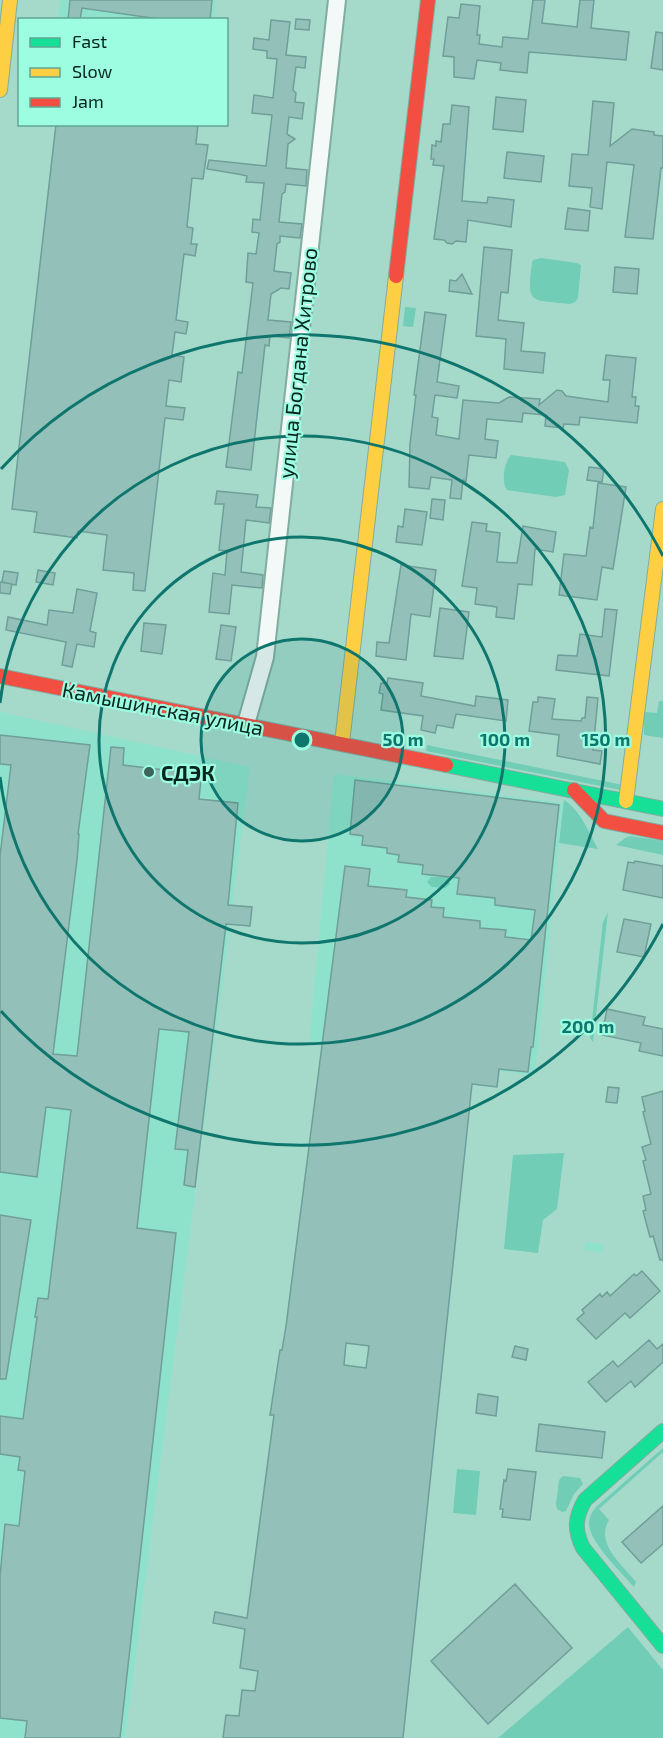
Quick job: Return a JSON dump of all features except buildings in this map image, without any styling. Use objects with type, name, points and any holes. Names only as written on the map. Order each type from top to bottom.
[{"type":"street","points":[[0,90],[10,0]]},
{"type":"street","name":"улица Богдана Хитрово","points":[[246,723],[265,657],[337,0]]},
{"type":"street","points":[[342,743],[428,0]]},
{"type":"street","points":[[626,801],[663,509]]},
{"type":"street","name":"Камышинская улица","points":[[0,676],[246,723],[663,809]]},
{"type":"street","points":[[574,790],[604,821],[663,833]]},
{"type":"street","points":[[663,1431],[585,1500],[578,1511],[575,1522],[579,1542],[663,1646]]},
{"type":"shaded area","points":[[60,0],[216,0],[214,18],[58,18]]},
{"type":"shaded area","points":[[541,258],[581,265],[578,298],[575,302],[570,304],[547,302],[534,298],[530,287],[532,263],[533,260]]},
{"type":"shaded area","points":[[405,307],[416,308],[413,327],[403,326]]},
{"type":"shaded area","points":[[511,455],[565,462],[569,470],[565,495],[556,497],[507,490],[504,473]]},
{"type":"shaded area","points":[[659,701],[663,701],[663,738],[644,735],[644,712],[657,713]]},
{"type":"shaded area","points":[[0,712],[250,767],[125,1738],[0,1738]]},
{"type":"shaded area","points":[[427,745],[623,785],[620,790],[426,751]]},
{"type":"shaded area","points":[[334,774],[563,803],[535,1076],[309,1044]]},
{"type":"shaded area","points":[[564,800],[579,815],[598,849],[559,843]]},
{"type":"shaded area","points":[[630,836],[663,841],[663,855],[616,845]]},
{"type":"shaded area","points":[[431,877],[448,877],[450,884],[445,888],[432,887],[427,882]]},
{"type":"shaded area","points":[[608,912],[593,1042],[590,1038],[603,922]]},
{"type":"shaded area","points":[[564,1153],[557,1209],[543,1220],[538,1253],[504,1249],[513,1155]]},
{"type":"shaded area","points":[[586,1242],[604,1245],[602,1253],[584,1250]]},
{"type":"shaded area","points":[[663,1448],[663,1452],[599,1509],[609,1520],[605,1537],[608,1545],[636,1582],[634,1587],[595,1540],[589,1524],[590,1519],[596,1507]]},
{"type":"shaded area","points":[[457,1469],[480,1471],[476,1515],[453,1513]]},
{"type":"shaded area","points":[[563,1476],[580,1478],[583,1484],[574,1494],[566,1511],[562,1512],[557,1509],[556,1504],[559,1480]]},
{"type":"shaded area","points":[[628,1627],[663,1670],[663,1738],[498,1738]]},
{"type":"traffic: fast","points":[[446,765],[663,809]]},
{"type":"traffic: fast","points":[[663,1431],[585,1500],[579,1512],[577,1524],[583,1548],[663,1646]]},
{"type":"traffic: slow","points":[[0,90],[10,0]]},
{"type":"traffic: slow","points":[[342,743],[396,276]]},
{"type":"traffic: slow","points":[[626,801],[663,509]]},
{"type":"traffic: jam","points":[[396,276],[428,0]]},
{"type":"traffic: jam","points":[[0,676],[446,765]]},
{"type":"traffic: jam","points":[[574,790],[604,821],[663,833]]},
{"type":"place","name":"СДЭК","points":[[149,772]]}]
